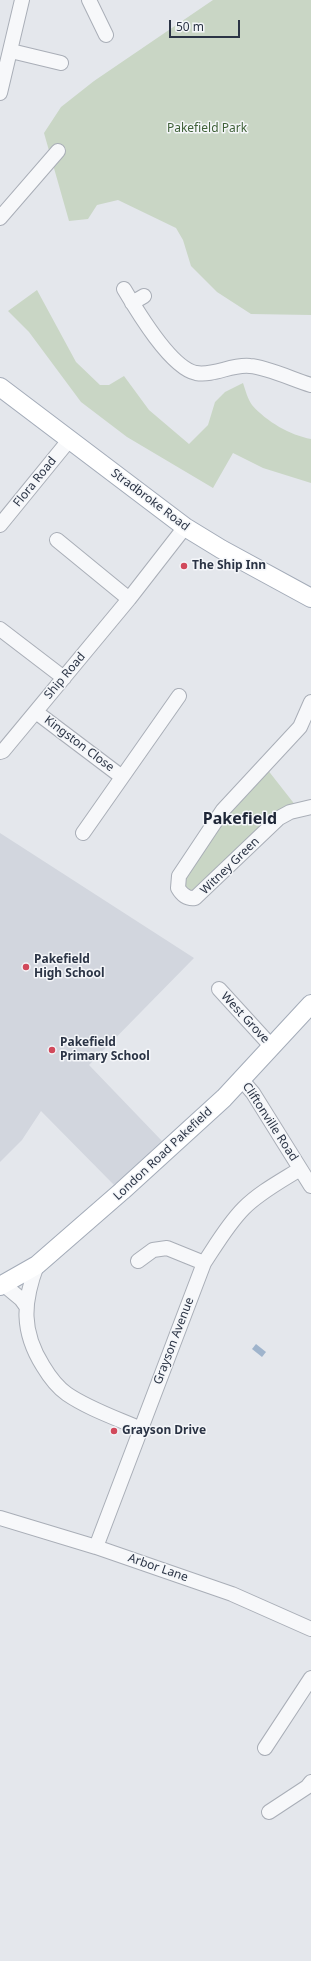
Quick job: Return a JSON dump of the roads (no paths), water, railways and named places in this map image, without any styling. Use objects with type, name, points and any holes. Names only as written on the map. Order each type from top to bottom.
[{"type":"main road","name":"Stradbroke Road","points":[[0,387],[185,527],[221,549],[311,598]]},
{"type":"main road","name":"London Road Pakefield","points":[[2,1286],[37,1265],[122,1191],[242,1079],[310,1005]]},
{"type":"street","points":[[0,93],[22,0]]},
{"type":"street","points":[[89,0],[106,35]]},
{"type":"street","points":[[10,51],[61,63]]},
{"type":"street","points":[[0,218],[58,151]]},
{"type":"street","points":[[124,289],[138,300],[169,356],[182,367],[195,373],[215,373],[236,366],[252,366],[311,385]]},
{"type":"street","name":"Flora Road","points":[[0,525],[70,439]]},
{"type":"street","name":"Ship Road","points":[[0,752],[3,751],[36,712],[129,599],[185,527]]},
{"type":"street","points":[[57,540],[129,599]]},
{"type":"street","points":[[0,629],[64,678]]},
{"type":"street","name":"Kingston Close","points":[[83,833],[179,696]]},
{"type":"street","name":"Witney Green","points":[[311,702],[300,727],[223,810],[179,876],[178,888],[182,893],[190,898],[196,898],[278,818],[290,812],[311,807]]},
{"type":"street","name":"Kingston Close","points":[[36,712],[122,777]]},
{"type":"street","name":"West Grove","points":[[219,989],[272,1047]]},
{"type":"street","name":"Cliftonville Road","points":[[242,1079],[253,1093],[311,1186]]},
{"type":"street","name":"Grayson Avenue","points":[[96,1547],[204,1263],[226,1229],[244,1209],[262,1193],[300,1169]]},
{"type":"street","points":[[138,1261],[153,1250],[167,1248],[204,1263]]},
{"type":"street","points":[[37,1265],[30,1283],[26,1306],[29,1337],[38,1358],[49,1376],[66,1393],[85,1405],[141,1429]]},
{"type":"street","points":[[2,1286],[21,1299],[26,1306]]},
{"type":"street","name":"Arbor Lane","points":[[0,1518],[96,1547],[232,1594],[311,1629]]},
{"type":"street","points":[[265,1748],[311,1678]]},
{"type":"street","points":[[269,1812],[307,1787],[311,1782]]},
{"type":"water","points":[[256,1344],[266,1352],[262,1357],[252,1349]]},
{"type":"place","name":"The Ship Inn","points":[[184,566]]},
{"type":"place","name":"Pakefield High School","points":[[26,967]]},
{"type":"place","name":"Pakefield Primary School","points":[[52,1050]]},
{"type":"place","name":"Grayson Drive","points":[[114,1431]]},
{"type":"district","name":"Pakefield","points":[[240,819]]},
{"type":"park label","name":"Pakefield Park","points":[[207,129]]}]
